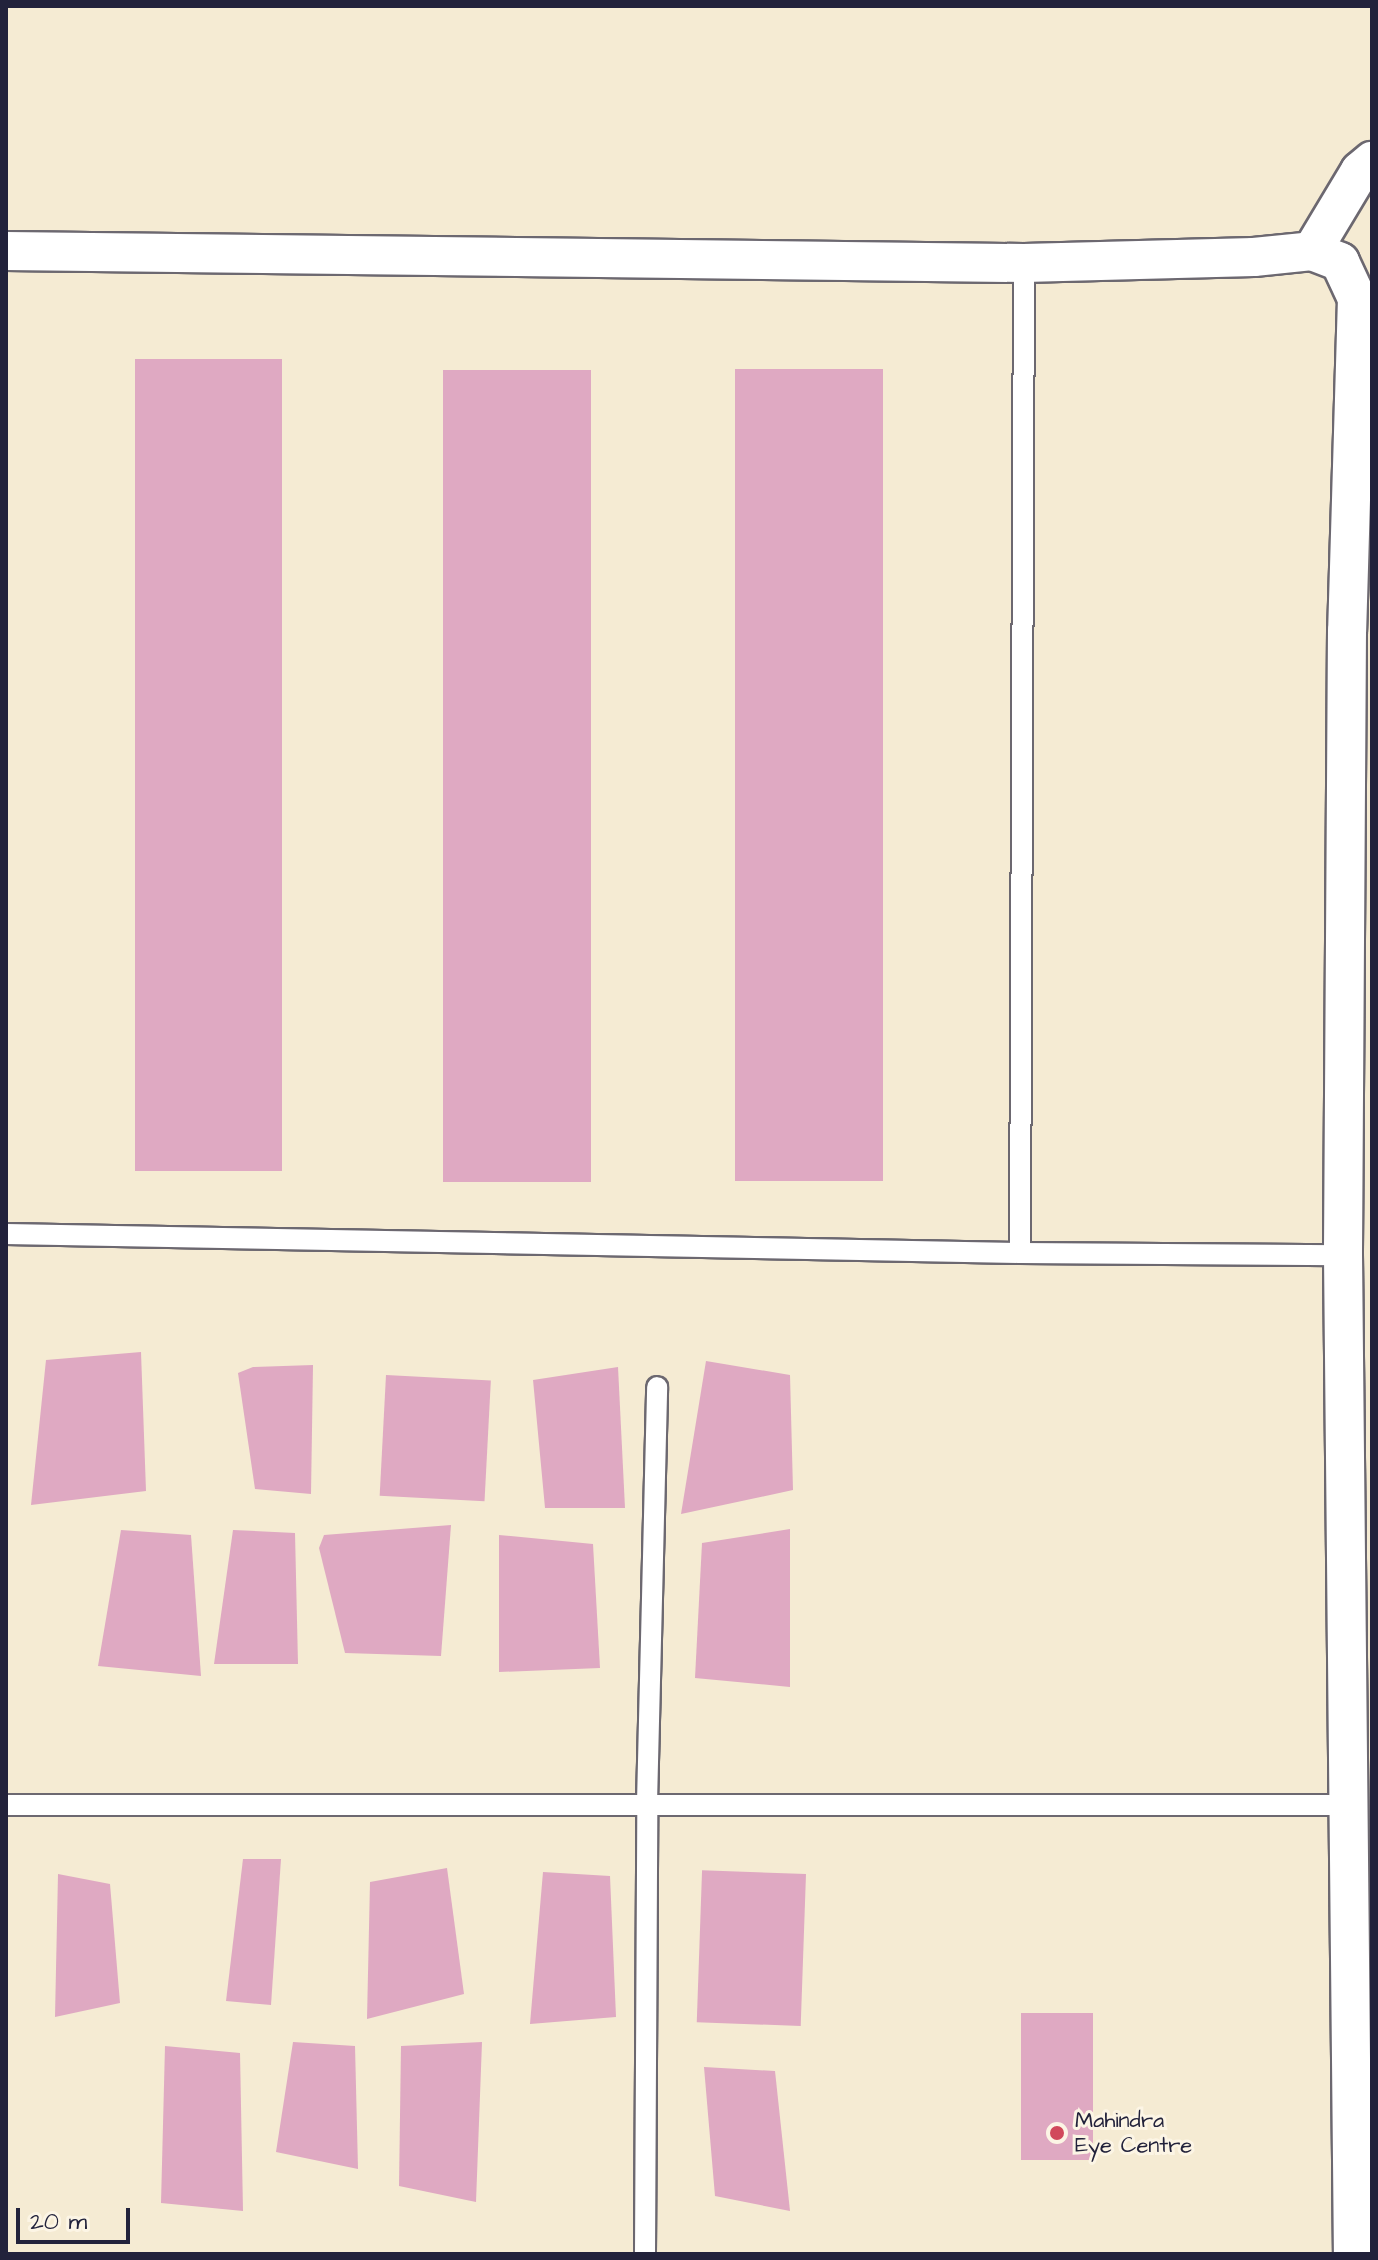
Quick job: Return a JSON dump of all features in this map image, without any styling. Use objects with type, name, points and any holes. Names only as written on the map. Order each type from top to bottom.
[{"type":"street","points":[[1312,251],[1360,171],[1372,161]]},
{"type":"street","points":[[6,251],[1024,263],[1254,257],[1312,251],[1340,262],[1357,298],[1359,1108],[1343,1255],[1349,1805],[1361,1980],[1353,2254]]},
{"type":"lane","points":[[1020,1253],[1024,263]]},
{"type":"lane","points":[[6,1234],[1020,1253],[1343,1255]]},
{"type":"lane","points":[[645,2254],[647,1803],[657,1387]]},
{"type":"lane","points":[[6,1805],[1349,1805]]},
{"type":"building","points":[[135,359],[282,359],[282,1171],[135,1171]]},
{"type":"building","points":[[735,369],[883,369],[883,1181],[735,1181]]},
{"type":"building","points":[[443,370],[591,370],[591,1182],[443,1182]]},
{"type":"building","points":[[141,1352],[146,1491],[31,1505],[46,1360]]},
{"type":"building","points":[[706,1361],[790,1375],[793,1490],[681,1514]]},
{"type":"building","points":[[313,1365],[311,1494],[255,1489],[238,1373],[253,1367]]},
{"type":"building","points":[[618,1367],[625,1508],[545,1508],[533,1380]]},
{"type":"building","points":[[386,1375],[491,1380],[485,1501],[380,1496]]},
{"type":"building","points":[[451,1525],[441,1656],[345,1653],[319,1548],[324,1535]]},
{"type":"building","points":[[790,1529],[790,1687],[695,1678],[702,1543]]},
{"type":"building","points":[[121,1530],[191,1535],[201,1676],[98,1666]]},
{"type":"building","points":[[233,1530],[295,1533],[298,1664],[214,1664]]},
{"type":"building","points":[[499,1535],[593,1544],[600,1668],[499,1672]]},
{"type":"building","points":[[243,1859],[281,1859],[271,2005],[226,2001]]},
{"type":"building","points":[[447,1868],[464,1994],[367,2019],[370,1882]]},
{"type":"building","points":[[702,1870],[806,1874],[801,2026],[697,2022]]},
{"type":"building","points":[[543,1872],[610,1876],[616,2017],[530,2024]]},
{"type":"building","points":[[58,1874],[110,1884],[120,2003],[55,2017]]},
{"type":"building","points":[[1021,2013],[1093,2013],[1093,2160],[1021,2160]]},
{"type":"building","points":[[293,2042],[355,2046],[358,2169],[276,2152]]},
{"type":"building","points":[[482,2042],[476,2202],[399,2186],[401,2046]]},
{"type":"building","points":[[165,2046],[240,2053],[243,2211],[161,2203]]},
{"type":"building","points":[[704,2067],[775,2071],[790,2211],[715,2196]]},
{"type":"place","name":"Mahindra Eye Centre","points":[[1057,2133]]}]
